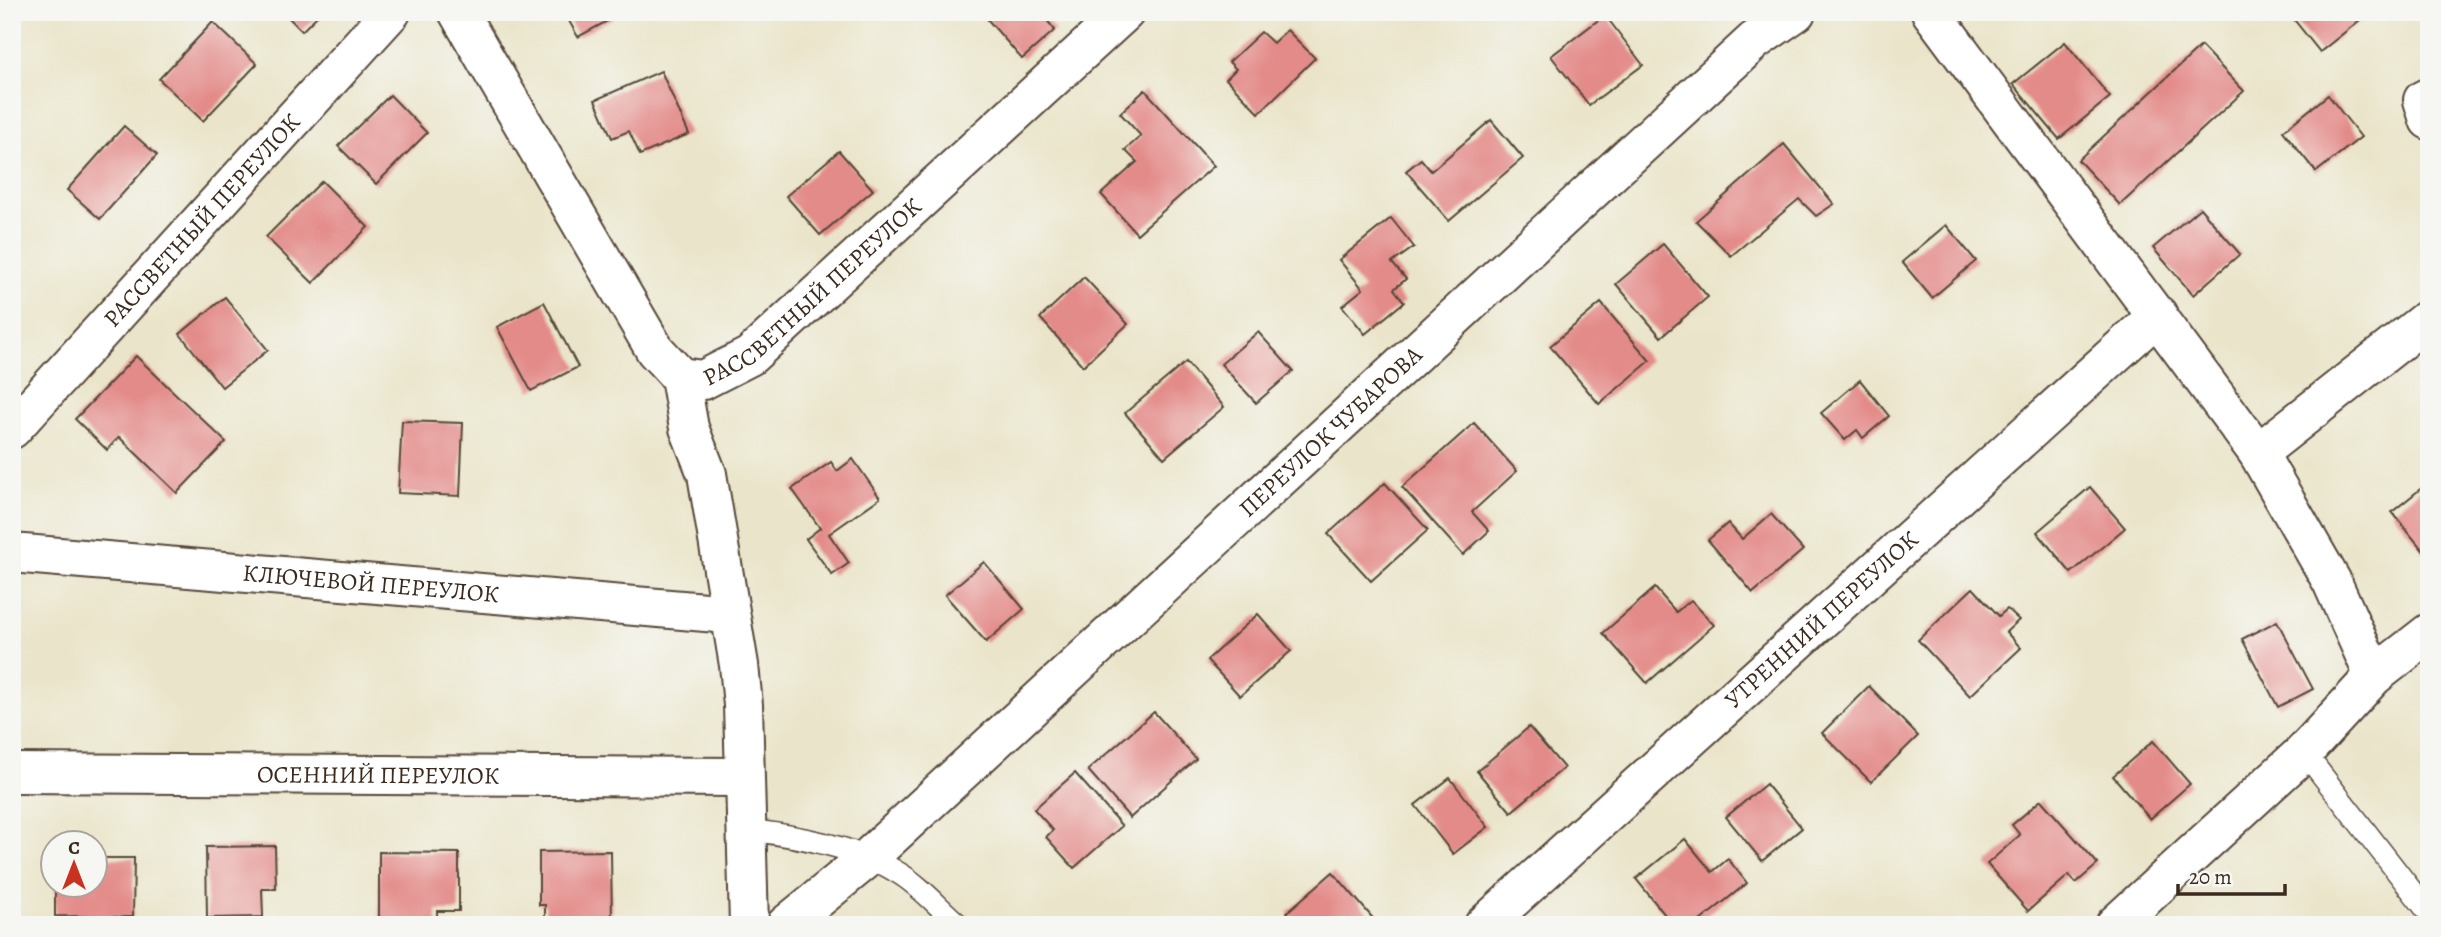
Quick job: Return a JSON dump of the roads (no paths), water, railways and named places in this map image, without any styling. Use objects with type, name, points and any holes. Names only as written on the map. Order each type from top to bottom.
[{"type":"street","name":"РАССВЕТНЫЙ ПЕРЕУЛОК","points":[[12,429],[391,12]]},
{"type":"street","name":"РАССВЕТНЫЙ ПЕРЕУЛОК","points":[[458,12],[655,350],[680,377],[703,380],[750,356],[1125,12]]},
{"type":"street","name":"ПЕРЕУЛОК ЧУБАРОВА","points":[[869,857],[1754,41],[1797,12]]},
{"type":"street","points":[[1931,12],[2259,453],[2332,582],[2374,676]]},
{"type":"street","points":[[2429,97],[2423,100],[2429,120]]},
{"type":"street","name":"УТРЕННИЙ ПЕРЕУЛОК","points":[[1484,925],[2158,315]]},
{"type":"street","points":[[2259,453],[2429,318]]},
{"type":"street","points":[[680,377],[690,428],[707,474],[743,705],[749,925]]},
{"type":"street","name":"КЛЮЧЕВОЙ ПЕРЕУЛОК","points":[[12,553],[729,614]]},
{"type":"street","points":[[2115,925],[2304,751],[2374,676],[2429,633]]},
{"type":"street","name":"ОСЕННИЙ ПЕРЕУЛОК","points":[[12,773],[744,777]]},
{"type":"street","points":[[786,925],[869,857]]},
{"type":"lane","points":[[2304,751],[2429,913]]},
{"type":"lane","points":[[747,830],[782,834],[869,857],[899,873],[959,925]]}]
